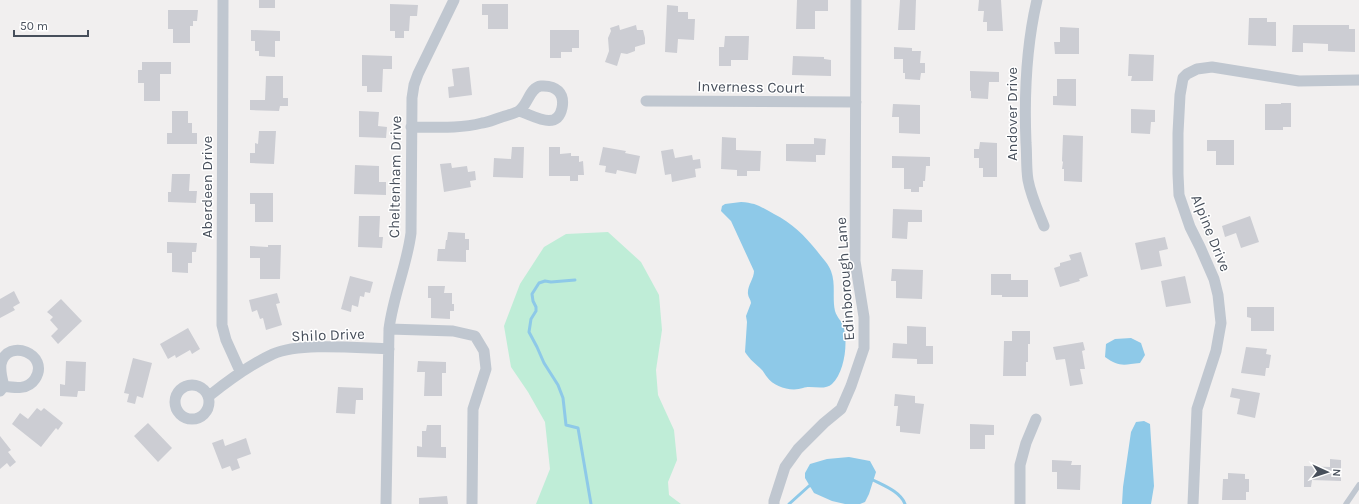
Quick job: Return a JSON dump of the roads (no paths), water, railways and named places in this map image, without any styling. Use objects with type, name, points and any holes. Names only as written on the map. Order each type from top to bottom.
[{"type":"street","name":"Aberdeen Drive","points":[[223,0],[222,325],[226,340],[240,371]]},
{"type":"street","name":"Cheltenham Drive","points":[[386,504],[389,329],[409,248],[411,233],[411,108],[414,85],[454,0]]},
{"type":"street","name":"Edinborough Lane","points":[[774,504],[785,468],[798,449],[824,423],[841,409],[851,386],[864,348],[864,316],[856,261],[855,219],[856,0]]},
{"type":"street","name":"Andover Drive","points":[[1037,0],[1027,57],[1026,127],[1028,179],[1044,226]]},
{"type":"street","name":"Alpine Drive","points":[[1193,504],[1197,408],[1216,351],[1221,323],[1214,279],[1200,246],[1190,228],[1179,195],[1178,133],[1180,95],[1183,78],[1187,74],[1197,69],[1212,67],[1299,81],[1359,80]]},
{"type":"street","name":"Inverness Court","points":[[646,101],[856,102]]},
{"type":"street","points":[[411,127],[450,127],[472,125],[519,111]]},
{"type":"street","points":[[389,329],[453,331],[475,336],[484,351],[486,369],[473,409],[472,504]]},
{"type":"street","name":"Shilo Drive","points":[[209,396],[240,371],[274,354],[297,348],[389,349]]},
{"type":"street","points":[[1020,504],[1020,465],[1026,443],[1036,419]]},
{"type":"lane","points":[[1346,504],[1359,485]]},
{"type":"water","points":[[741,202],[759,206],[792,226],[803,235],[830,268],[833,281],[835,311],[843,327],[846,343],[840,373],[829,386],[822,388],[806,387],[788,389],[778,386],[770,381],[763,371],[745,352],[746,316],[751,303],[748,291],[754,271],[731,221],[721,211],[722,206],[725,204]]},
{"type":"water","points":[[1131,338],[1141,343],[1145,355],[1140,363],[1118,364],[1105,357],[1106,344],[1115,339]]},
{"type":"water","points":[[1144,421],[1150,424],[1154,486],[1151,504],[1122,504],[1131,432],[1136,422]]},
{"type":"water","points":[[849,457],[870,461],[876,472],[865,502],[860,504],[845,504],[832,501],[814,493],[805,478],[805,473],[810,464],[827,459]]},
{"type":"waterway","points":[[575,280],[545,281],[539,283],[532,294],[536,311],[531,319],[529,332],[544,363],[558,385],[563,398],[566,425],[578,428],[591,504]]},
{"type":"waterway","points":[[871,479],[895,492],[903,499],[905,504]]},
{"type":"waterway","points":[[789,504],[812,485]]}]
